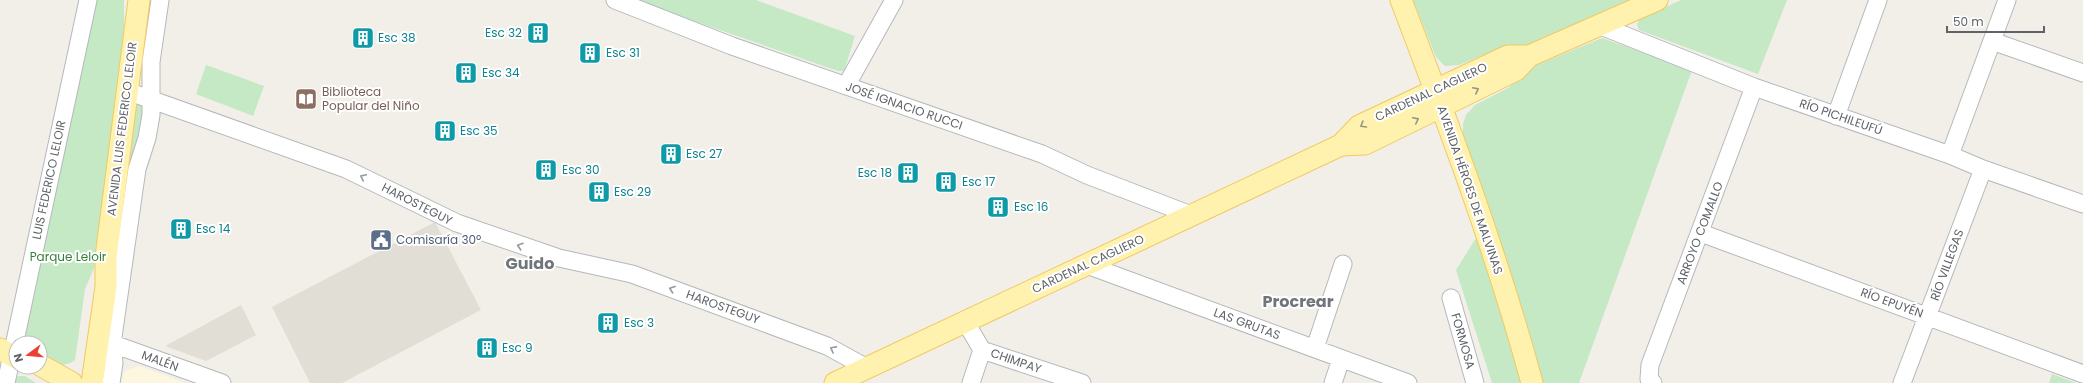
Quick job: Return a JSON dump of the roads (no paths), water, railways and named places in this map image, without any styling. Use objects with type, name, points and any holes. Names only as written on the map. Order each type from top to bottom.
[{"type":"main road","name":"AVENIDA LUIS FEDERICO LELOIR","points":[[92,383],[105,341],[106,257],[139,0]]},
{"type":"main road","name":"AVENIDA HÉROES DE MALVINAS","points":[[1401,0],[1438,99],[1515,319],[1532,383]]},
{"type":"main road","name":"CARDENAL CAGLIERO","points":[[835,383],[1341,145],[1365,144],[1438,99],[1516,70],[1529,56],[1601,26],[1657,0]]},
{"type":"main road","name":"AVENIDA LUIS FEDERICO LELOIR","points":[[79,383],[93,287],[106,257]]},
{"type":"main road","points":[[48,370],[72,383]]},
{"type":"main road","points":[[36,375],[40,379],[48,383]]},
{"type":"street","name":"LUIS FEDERICO LELOIR","points":[[13,335],[88,0]]},
{"type":"street","points":[[111,383],[114,363],[105,341],[137,169],[147,138],[151,115],[151,62],[160,0]]},
{"type":"street","name":"JOSÉ IGNACIO RUCCI","points":[[615,0],[719,41],[1042,154],[1087,175],[1191,215]]},
{"type":"street","points":[[846,86],[894,0]]},
{"type":"street","points":[[1836,116],[1878,0]]},
{"type":"street","points":[[1950,154],[2007,0]]},
{"type":"street","name":"RÍO PICHILEUFÚ","points":[[1601,26],[1754,87],[1950,154],[1983,169],[2083,204]]},
{"type":"street","points":[[1992,41],[2083,73]]},
{"type":"street","name":"ARROYO COMALLO","points":[[1651,381],[1650,365],[1701,234],[1754,87]]},
{"type":"street","name":"HAROSTEGUY","points":[[127,90],[346,169],[456,224],[559,258],[632,274],[828,346],[867,368]]},
{"type":"street","name":"RÍO VILLEGAS","points":[[1902,383],[1983,169]]},
{"type":"street","name":"RÍO EPUYÉN","points":[[1701,234],[2083,374]]},
{"type":"street","points":[[1315,348],[1343,264]]},
{"type":"street","name":"LAS GRUTAS","points":[[1087,265],[1408,383]]},
{"type":"street","name":"FORMOSA","points":[[1451,298],[1474,383]]},
{"type":"street","name":"CHIMPAY","points":[[966,321],[982,350],[1082,383]]},
{"type":"street","name":"MALÉN","points":[[105,341],[222,383]]},
{"type":"street","points":[[971,383],[982,350]]},
{"type":"street","points":[[1334,383],[1341,358]]},
{"type":"street","name":"LUIS FEDERICO LELOIR","points":[[6,383],[8,364]]},
{"type":"place","name":"Esc 32","points":[[538,33]]},
{"type":"place","name":"Esc 38","points":[[363,38]]},
{"type":"place","name":"Esc 31","points":[[590,53]]},
{"type":"place","name":"Esc 34","points":[[466,73]]},
{"type":"place","name":"Biblioteca Popular del Niño","points":[[306,99]]},
{"type":"place","name":"Esc 35","points":[[445,131]]},
{"type":"place","name":"Esc 27","points":[[671,154]]},
{"type":"place","name":"Esc 30","points":[[546,170]]},
{"type":"place","name":"Esc 18","points":[[908,173]]},
{"type":"place","name":"Esc 17","points":[[946,182]]},
{"type":"place","name":"Esc 29","points":[[599,192]]},
{"type":"place","name":"Esc 16","points":[[998,207]]},
{"type":"place","name":"Esc 14","points":[[181,229]]},
{"type":"place","name":"Comisaría 30º","points":[[381,240]]},
{"type":"place","name":"Esc 3","points":[[608,323]]},
{"type":"place","name":"Esc 9","points":[[487,348]]},
{"type":"district","name":"Guido","points":[[530,263]]},
{"type":"district","name":"Procrear","points":[[1298,301]]},
{"type":"park label","name":"Parque Leloir","points":[[68,257]]}]
